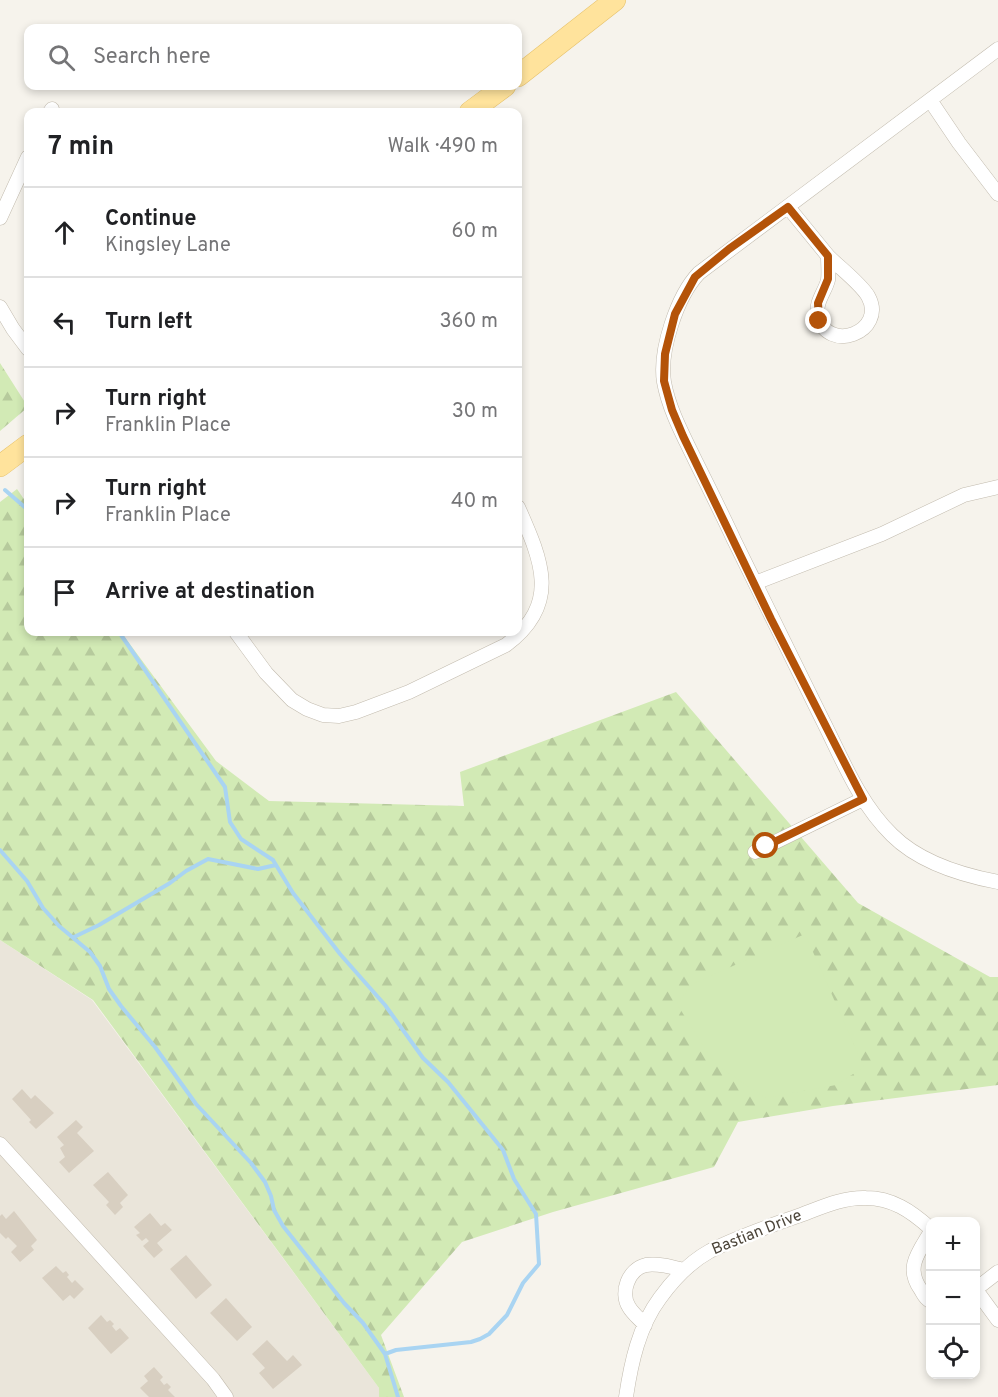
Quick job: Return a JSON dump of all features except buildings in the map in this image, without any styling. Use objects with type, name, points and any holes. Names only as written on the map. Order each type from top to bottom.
[{"type":"main road","points":[[522,73],[615,0]]},
{"type":"main road","points":[[475,108],[500,90]]},
{"type":"main road","points":[[0,466],[24,448]]},
{"type":"street","points":[[998,49],[729,249],[695,277],[677,307],[665,354],[664,381],[672,410],[683,436],[771,619],[863,799],[893,837],[924,858],[957,872],[998,882]]},
{"type":"street","points":[[930,100],[998,194]]},
{"type":"street","points":[[0,218],[24,166]]},
{"type":"street","points":[[788,207],[828,256],[867,295],[872,312],[864,329],[857,334],[839,336],[824,328],[819,321],[818,303],[828,279],[828,256]]},
{"type":"street","points":[[0,307],[24,344]]},
{"type":"street","points":[[755,583],[882,534],[964,495],[998,487]]},
{"type":"street","points":[[522,516],[541,566],[541,598],[536,612],[522,631]]},
{"type":"street","points":[[239,636],[279,688],[307,709],[322,715],[339,716],[409,692],[506,645],[518,636]]},
{"type":"street","points":[[755,852],[863,799]]},
{"type":"street","points":[[0,1144],[213,1379],[226,1397]]},
{"type":"street","name":"Bastian Drive","points":[[626,1397],[632,1363],[645,1324],[658,1300],[684,1270],[709,1252],[830,1203],[848,1200],[882,1199],[911,1211],[926,1224]]},
{"type":"street","points":[[926,1240],[915,1258],[914,1270],[914,1281],[926,1299]]},
{"type":"street","points":[[645,1324],[630,1310],[627,1303],[626,1286],[630,1277],[645,1265],[663,1265],[684,1270]]},
{"type":"street","points":[[980,1286],[998,1272]]},
{"type":"street","points":[[980,1297],[998,1320]]},
{"type":"shaded area","points":[[0,940],[92,1000],[379,1388],[379,1397],[0,1397]]},
{"type":"green space","points":[[0,363],[24,401],[24,410],[0,431]]},
{"type":"green space","points":[[17,489],[24,499],[24,636],[124,636],[216,761],[269,801],[464,806],[460,772],[676,692],[858,903],[990,977],[998,977],[998,1085],[833,1106],[738,1122],[714,1167],[553,1212],[462,1242],[381,1335],[404,1397],[379,1397],[379,1388],[93,1000],[0,940],[0,502]]},
{"type":"green space","points":[[805,934],[864,1067],[836,1085],[765,1098],[714,1063],[677,1004],[692,984]]},
{"type":"waterway","points":[[5,490],[24,507]]},
{"type":"waterway","points":[[122,636],[225,787],[230,822],[241,839],[273,860],[293,893],[340,954],[385,1005],[423,1058],[448,1082],[503,1150],[514,1179],[536,1214],[539,1264],[523,1283],[507,1315],[489,1334],[471,1342],[396,1350],[385,1354]]},
{"type":"waterway","points":[[0,850],[27,881],[43,908],[59,926],[90,952],[100,966],[109,989],[121,1006],[155,1047],[196,1104],[251,1163],[265,1182],[274,1210],[283,1226],[344,1303],[363,1323],[385,1354],[398,1397]]},
{"type":"waterway","points":[[74,937],[99,925],[208,859],[258,869],[276,865]]},
{"type":"route","points":[[766,846],[863,799],[771,619],[683,436],[665,385],[665,354],[677,307],[695,277],[729,249],[788,207],[828,256],[828,279],[818,303],[819,321]]}]
